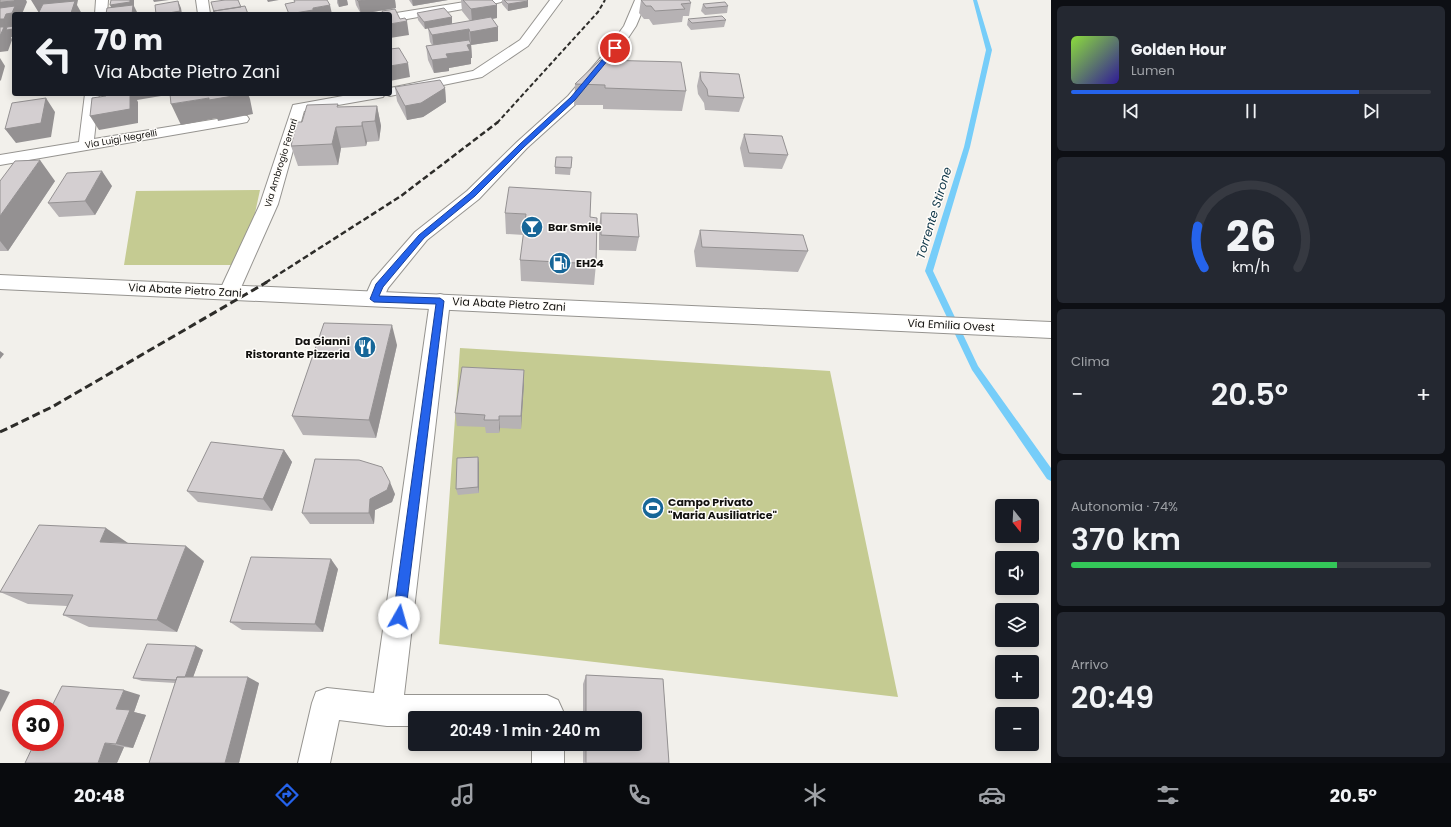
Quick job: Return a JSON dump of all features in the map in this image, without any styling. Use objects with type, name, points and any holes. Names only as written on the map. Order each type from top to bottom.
[{"type":"street","points":[[101,12],[102,0]]},
{"type":"street","points":[[202,0],[204,12]]},
{"type":"street","points":[[392,18],[497,0]]},
{"type":"street","points":[[392,92],[477,74],[524,43],[556,0]]},
{"type":"street","points":[[374,299],[379,286],[422,236],[473,195],[522,145],[573,99],[607,59],[630,26],[641,0]]},
{"type":"street","points":[[86,146],[92,96]]},
{"type":"street","name":"Via Ambrogio Ferrari","points":[[229,292],[269,204],[301,101],[356,96]]},
{"type":"street","name":"Via Luigi Negrelli","points":[[0,160],[242,119]]},
{"type":"street","name":"Via Abate Pietro Zani","points":[[0,282],[850,320]]},
{"type":"street","points":[[387,710],[440,301]]},
{"type":"street","name":"Via Emilia Ovest","points":[[850,320],[1051,330]]},
{"type":"street","points":[[314,763],[327,703],[387,710],[547,711]]},
{"type":"street","points":[[548,751],[548,763]]},
{"type":"green space","points":[[260,190],[252,227],[231,265],[124,265],[136,191]]},
{"type":"green space","name":"Campo Privato \"Maria Ausiliatrice\"","points":[[460,348],[830,371],[898,697],[439,644]]},
{"type":"building","points":[[0,0],[15,0],[0,2]]},
{"type":"building","points":[[111,0],[130,0],[130,2],[110,5]]},
{"type":"building","points":[[238,0],[241,7],[214,12],[211,2]]},
{"type":"building","points":[[294,0],[327,0],[330,5],[313,8],[313,10],[288,12],[285,4],[295,2]]},
{"type":"building","points":[[463,0],[492,0],[497,5],[471,9]]},
{"type":"building","points":[[504,0],[527,0],[528,1],[508,4]]},
{"type":"building","points":[[641,0],[689,0],[691,3],[681,4],[685,9],[655,11],[651,6],[646,6]]},
{"type":"building","points":[[75,1],[71,12],[39,12],[43,4]]},
{"type":"building","points":[[178,1],[180,11],[156,12],[155,5]]},
{"type":"building","points":[[725,2],[728,6],[706,8],[703,4]]},
{"type":"building","points":[[133,5],[132,12],[106,12],[107,8]]},
{"type":"building","points":[[15,6],[12,13],[6,14],[4,19],[0,19],[0,8]]},
{"type":"building","points":[[245,6],[247,12],[214,12]]},
{"type":"building","points":[[444,8],[452,17],[424,22],[417,13]]},
{"type":"building","points":[[395,9],[400,19],[405,18],[407,21],[392,24],[392,12],[382,11]]},
{"type":"building","points":[[722,16],[726,20],[692,23],[688,19]]},
{"type":"building","points":[[491,17],[498,27],[470,32],[469,29],[432,35],[428,28]]},
{"type":"building","points":[[12,26],[12,29],[6,30],[7,27]]},
{"type":"building","points":[[0,27],[4,27],[0,36]]},
{"type":"building","points":[[469,40],[471,44],[467,45],[470,51],[446,54],[448,58],[432,60],[426,46]]},
{"type":"building","points":[[399,48],[408,63],[392,66],[392,49]]},
{"type":"building","points":[[600,60],[681,62],[686,91],[605,88],[605,85],[575,84]]},
{"type":"building","points":[[700,72],[739,74],[744,98],[708,96],[707,89],[701,80]]},
{"type":"building","points":[[440,80],[445,88],[421,103],[405,106],[395,87]]},
{"type":"building","points":[[106,96],[130,96],[130,109],[90,116],[92,98]]},
{"type":"building","points":[[170,96],[233,96],[209,100],[209,98],[171,104]]},
{"type":"building","points":[[46,98],[41,123],[5,129],[12,103]]},
{"type":"building","points":[[338,104],[337,107],[377,106],[375,121],[362,122],[362,126],[336,127],[332,144],[291,146],[297,122],[302,122],[307,105]]},
{"type":"building","points":[[744,134],[782,136],[788,155],[749,153]]},
{"type":"building","points":[[556,157],[572,157],[571,168],[555,167]]},
{"type":"building","points":[[40,160],[0,216],[0,181],[15,161]]},
{"type":"building","points":[[102,171],[85,201],[48,203],[67,173]]},
{"type":"building","points":[[509,187],[591,192],[590,217],[597,218],[596,264],[520,260],[526,214],[505,213]]},
{"type":"building","points":[[601,213],[637,214],[639,237],[601,235]]},
{"type":"building","points":[[700,230],[803,235],[808,251],[702,247]]},
{"type":"building","points":[[324,323],[392,325],[369,420],[292,416]]},
{"type":"building","points":[[462,367],[524,370],[521,416],[499,416],[499,420],[484,420],[485,415],[455,413]]},
{"type":"building","points":[[211,442],[284,450],[263,499],[187,491]]},
{"type":"building","points":[[478,457],[478,487],[456,489],[457,458]]},
{"type":"building","points":[[315,459],[359,460],[382,467],[390,482],[387,490],[370,499],[369,513],[302,513]]},
{"type":"building","points":[[39,525],[106,528],[100,542],[186,546],[157,620],[63,615],[73,595],[0,592]]},
{"type":"building","points":[[251,557],[331,559],[315,624],[230,622]]},
{"type":"building","points":[[147,644],[196,646],[185,677],[177,677],[176,680],[133,678]]},
{"type":"building","points":[[586,675],[663,679],[669,763],[586,763],[586,751],[642,751],[642,711],[586,711]]},
{"type":"building","points":[[177,677],[248,677],[225,763],[149,763]]},
{"type":"building","points":[[62,686],[124,690],[116,709],[130,710],[116,744],[105,743],[98,763],[25,763],[31,751],[64,751],[64,699],[56,699]]},
{"type":"waterway","name":"Torrente Stirone","points":[[975,0],[989,50],[967,147],[929,271],[975,368],[1051,476]]},
{"type":"railway","points":[[498,122],[598,12],[605,0]]},
{"type":"railway","points":[[265,283],[401,196],[498,122]]},
{"type":"railway","points":[[0,432],[52,407],[267,282]]},
{"type":"place","name":"Bar Smile","points":[[532,227]]},
{"type":"place","name":"EH24","points":[[560,263]]},
{"type":"place","name":"Da Gianni Ristorante Pizzeria","points":[[365,347]]},
{"type":"place","name":"Campo Privato \"Maria Ausiliatrice\"","points":[[653,508]]},
{"type":"route","points":[[399,617],[440,301],[374,299],[379,286],[422,236],[473,195],[522,145],[573,99],[615,48]]}]
